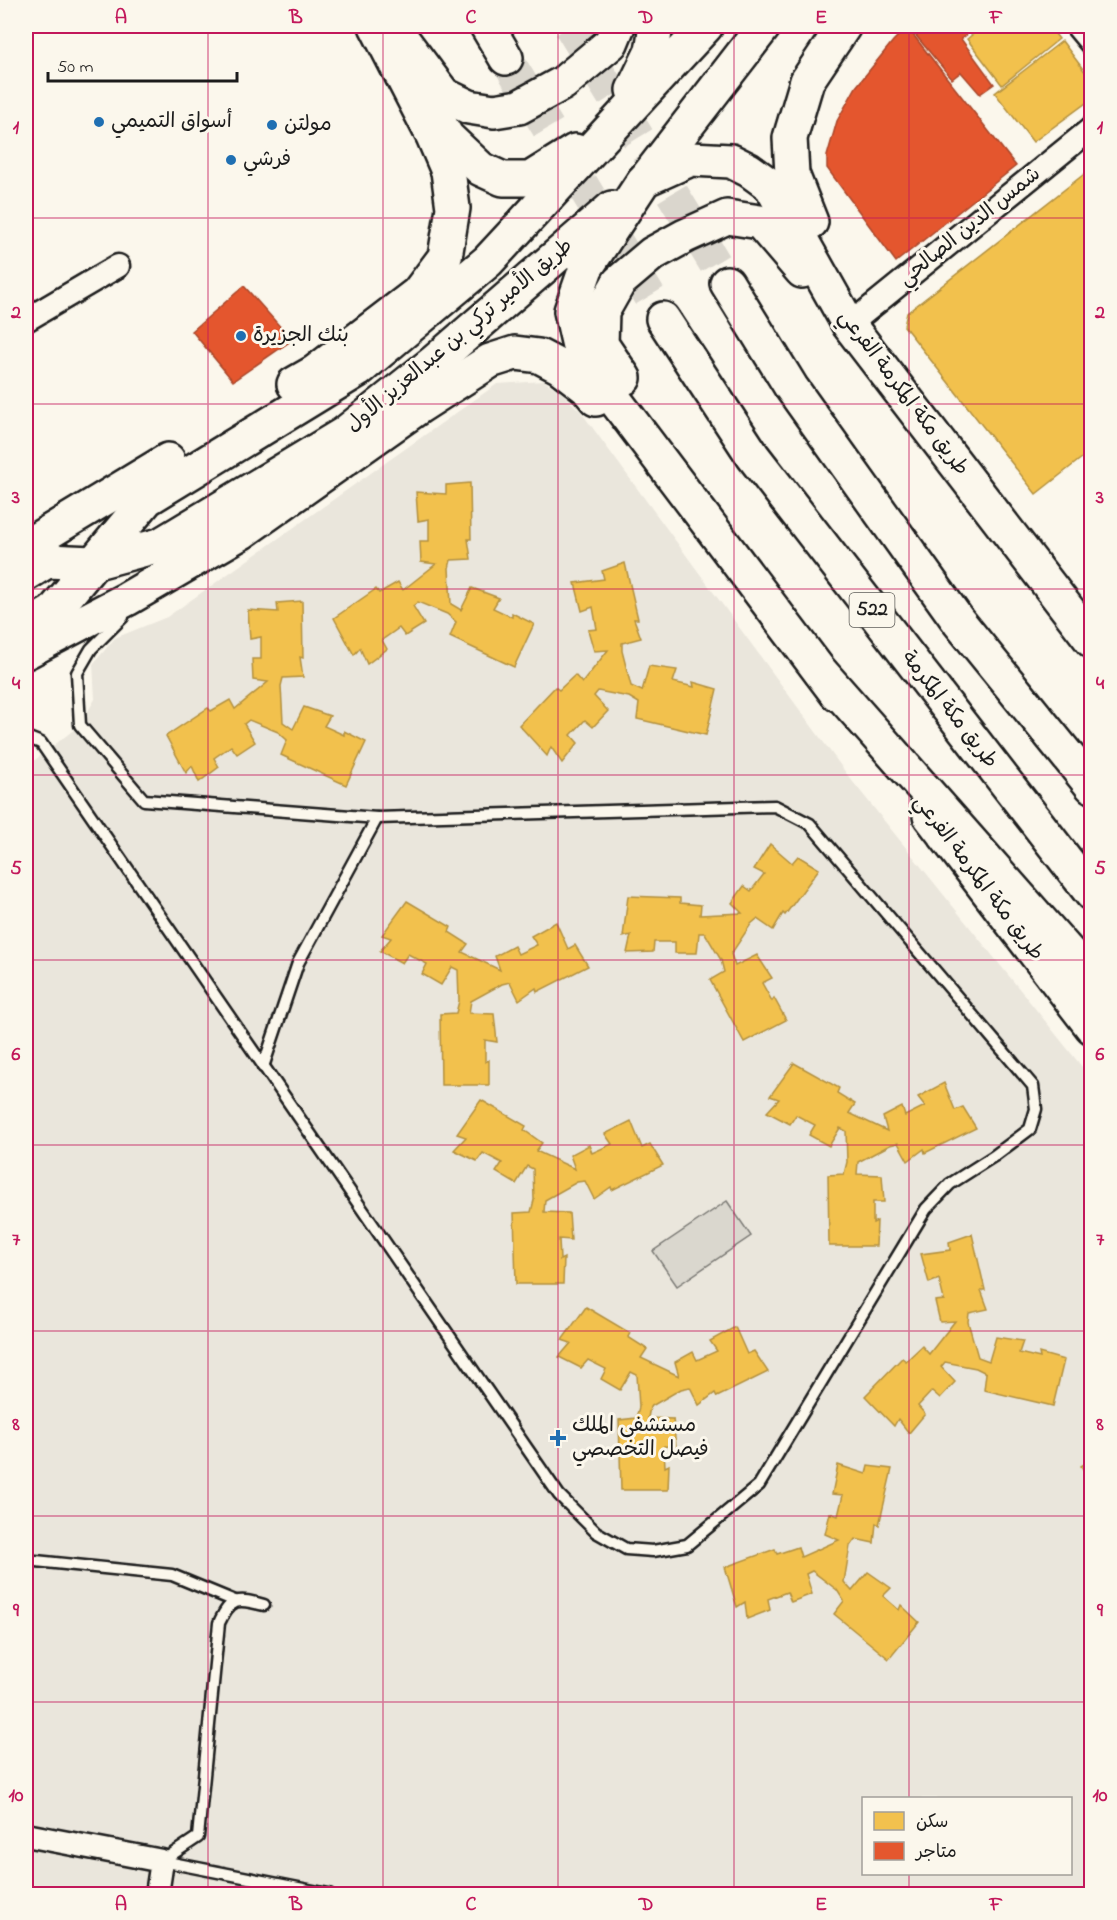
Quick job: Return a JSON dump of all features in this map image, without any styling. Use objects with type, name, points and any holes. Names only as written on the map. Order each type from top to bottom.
[{"type":"main road","points":[[26,546],[315,372],[418,293],[445,257],[453,208],[448,171],[433,136],[376,26]]},
{"type":"main road","points":[[381,26],[447,137],[481,169],[503,179],[530,179],[615,125],[652,51],[656,26]]},
{"type":"main road","points":[[392,26],[444,95],[469,107],[494,111],[519,107],[563,83],[611,43],[618,26]]},
{"type":"main road","points":[[487,26],[506,58]]},
{"type":"main road","name":"طريق الأمير تركي بن عبدالعزيز الأول","points":[[26,628],[52,612],[147,499],[358,370],[488,261],[706,26]]},
{"type":"main road","name":"طريق الأمير تركي بن عبدالعزيز الأول","points":[[26,574],[47,561],[93,562],[160,545],[344,434],[433,363],[644,180],[764,26]]},
{"type":"main road","points":[[844,26],[807,81],[790,138],[792,174],[837,287],[849,325]]},
{"type":"main road","name":"طريق مكة المكرمة الفرعي","points":[[644,180],[691,159],[731,161],[749,170],[771,186],[849,325],[1092,641]]},
{"type":"main road","points":[[644,180],[586,268],[571,311],[581,355],[820,671]]},
{"type":"main road","points":[[820,671],[601,344],[602,312],[619,282],[652,254],[727,217],[760,222],[849,325]]},
{"type":"main road","points":[[727,283],[791,387],[959,622],[1092,786]]},
{"type":"main road","name":"طريق مكة المكرمة","points":[[663,319],[753,456],[1092,894]]},
{"type":"main road","points":[[26,652],[126,599],[242,532],[420,406],[490,361],[515,353],[539,356],[560,367],[587,388],[652,476],[820,671],[1092,979]]},
{"type":"main road","name":"طريق مكة المكرمة الفرعي","points":[[820,671],[1092,1027]]},
{"type":"street","points":[[1077,26],[1092,44]]},
{"type":"street","name":"شمس الدين الصالحي","points":[[849,325],[1092,128]]},
{"type":"street","points":[[26,321],[118,266]]},
{"type":"street","points":[[26,1835],[162,1861],[157,1894]]},
{"type":"lane","points":[[186,578],[242,532]]},
{"type":"lane","points":[[26,737],[41,742],[559,1495],[596,1532],[626,1549],[653,1551],[687,1545],[726,1515],[759,1485],[926,1209],[950,1184],[994,1156],[1030,1129],[1036,1109],[1033,1086],[810,824],[775,806],[377,818],[144,800],[80,725],[77,673],[91,649],[119,619],[128,613]]},
{"type":"lane","points":[[263,1067],[297,963],[377,818]]},
{"type":"lane","points":[[26,1560],[172,1575],[235,1601],[246,1600],[264,1605]]},
{"type":"lane","points":[[162,1861],[198,1837],[219,1623],[225,1609],[235,1601]]},
{"type":"lane","points":[[162,1861],[329,1894]]},
{"type":"shaded area","name":"مستشفى الملك فيصل التخصصي","points":[[544,381],[561,392],[581,412],[849,777],[1091,1078],[1091,1894],[26,1894],[26,767],[80,725],[95,699],[93,664],[115,638],[167,617],[497,384]]},
{"type":"shaded area","points":[[727,1201],[751,1236],[677,1286],[653,1251]]},
{"type":"building: سكن","points":[[983,26],[1049,26],[1059,39],[1002,85],[967,39]]},
{"type":"building: سكن","points":[[1062,41],[1092,81],[1090,100],[1033,142],[995,93]]},
{"type":"building: سكن","points":[[1092,168],[1092,450],[1036,494],[904,326],[907,313]]},
{"type":"building: سكن","points":[[470,483],[471,539],[468,539],[471,559],[451,560],[449,568],[451,604],[461,610],[472,588],[499,598],[493,608],[512,617],[512,613],[534,624],[514,667],[450,637],[456,622],[447,614],[418,602],[413,606],[424,624],[405,636],[399,628],[382,640],[387,649],[367,664],[360,648],[354,655],[334,618],[376,589],[379,593],[398,582],[403,590],[436,564],[421,562],[420,541],[429,541],[429,519],[418,521],[416,492],[446,494],[446,485]]},
{"type":"building: سكن","points":[[625,563],[638,619],[634,619],[641,638],[622,643],[631,686],[642,691],[649,666],[677,670],[673,682],[694,687],[693,682],[717,689],[706,735],[637,719],[639,703],[629,697],[598,691],[594,696],[608,711],[593,727],[585,720],[571,735],[578,743],[562,763],[551,747],[547,756],[519,725],[555,687],[559,690],[575,675],[582,683],[608,650],[594,651],[588,630],[597,629],[593,607],[582,611],[575,583],[604,579],[602,571]]},
{"type":"building: سكن","points":[[302,601],[303,658],[300,657],[303,677],[283,678],[281,686],[283,722],[293,729],[304,707],[330,716],[324,726],[344,735],[344,731],[366,742],[346,785],[281,755],[287,740],[278,732],[249,720],[244,724],[255,742],[237,754],[231,746],[214,758],[219,767],[199,782],[192,766],[186,773],[166,736],[208,708],[211,711],[230,700],[235,709],[268,682],[253,680],[252,659],[261,659],[261,637],[250,639],[248,610],[278,612],[277,603]]},
{"type":"building: سكن","points":[[770,844],[792,863],[798,856],[819,869],[785,915],[783,913],[773,930],[757,919],[751,924],[731,954],[735,966],[757,955],[772,978],[762,983],[772,1001],[774,998],[786,1020],[744,1042],[710,980],[724,972],[721,960],[705,933],[699,933],[697,953],[675,953],[675,942],[654,942],[653,952],[627,953],[631,935],[623,937],[628,896],[680,898],[680,903],[701,905],[700,915],[742,913],[732,903],[744,886],[751,891],[764,874],[754,869]]},
{"type":"building: سكن","points":[[407,901],[451,927],[449,932],[468,944],[462,952],[500,970],[495,956],[514,946],[518,954],[537,945],[531,936],[556,922],[568,949],[575,945],[588,966],[537,992],[536,988],[519,1000],[510,982],[471,1001],[469,1013],[494,1014],[497,1042],[485,1040],[485,1062],[489,1060],[489,1085],[441,1085],[440,1014],[456,1013],[459,1001],[458,970],[452,967],[441,985],[422,974],[427,964],[408,954],[402,963],[380,951],[391,938],[382,935]]},
{"type":"building: سكن","points":[[794,1063],[839,1088],[837,1093],[855,1104],[849,1113],[887,1131],[883,1117],[902,1107],[905,1116],[925,1106],[918,1097],[944,1083],[955,1110],[963,1107],[976,1128],[925,1153],[924,1149],[908,1161],[898,1143],[858,1162],[857,1174],[882,1175],[884,1202],[873,1202],[873,1223],[877,1221],[876,1246],[829,1246],[828,1175],[844,1174],[847,1162],[846,1131],[840,1128],[829,1146],[809,1135],[815,1125],[796,1115],[790,1124],[767,1112],[779,1099],[770,1096]]},
{"type":"building: سكن","points":[[481,1100],[526,1126],[524,1130],[542,1143],[536,1151],[575,1169],[570,1155],[589,1145],[592,1153],[612,1144],[605,1134],[631,1121],[642,1148],[650,1144],[663,1165],[612,1190],[611,1187],[594,1199],[585,1181],[577,1182],[545,1200],[544,1212],[569,1213],[571,1240],[559,1239],[560,1260],[564,1258],[563,1284],[516,1284],[514,1213],[531,1212],[534,1200],[533,1169],[527,1166],[516,1184],[496,1172],[502,1163],[483,1153],[477,1161],[454,1150],[466,1137],[457,1134]]},
{"type":"building: سكن","points":[[972,1234],[985,1290],[981,1290],[988,1309],[969,1313],[968,1322],[978,1357],[989,1361],[996,1337],[1023,1341],[1019,1353],[1040,1358],[1039,1353],[1064,1360],[1053,1406],[984,1390],[986,1373],[976,1368],[945,1362],[941,1367],[955,1382],[940,1398],[932,1391],[918,1406],[925,1414],[909,1433],[898,1419],[894,1426],[865,1396],[902,1358],[906,1361],[922,1346],[929,1354],[955,1321],[940,1322],[935,1301],[944,1300],[939,1279],[929,1283],[921,1254],[950,1250],[949,1242]]},
{"type":"building: سكن","points":[[586,1307],[630,1333],[628,1337],[647,1349],[641,1358],[679,1376],[675,1362],[693,1352],[697,1360],[717,1351],[710,1341],[735,1327],[747,1354],[754,1351],[768,1372],[717,1397],[715,1393],[699,1405],[690,1387],[681,1389],[650,1407],[648,1418],[673,1419],[676,1447],[664,1446],[665,1467],[669,1465],[668,1490],[621,1490],[619,1420],[636,1418],[639,1407],[637,1375],[631,1372],[620,1390],[601,1379],[606,1369],[588,1360],[581,1368],[559,1357],[571,1343],[562,1340]]},
{"type":"building: سكن","points":[[1092,1459],[1092,1483],[1081,1466]]},
{"type":"building: سكن","points":[[838,1465],[866,1474],[868,1466],[892,1469],[879,1525],[876,1523],[874,1543],[855,1539],[850,1546],[844,1582],[852,1591],[868,1572],[891,1588],[883,1596],[899,1610],[901,1605],[919,1622],[889,1659],[834,1614],[844,1601],[837,1590],[812,1571],[806,1574],[812,1594],[791,1602],[787,1592],[768,1599],[770,1610],[747,1619],[745,1602],[737,1607],[725,1567],[775,1549],[777,1554],[798,1547],[801,1557],[839,1540],[825,1534],[830,1513],[838,1516],[843,1495],[832,1494]]},
{"type":"building: متاجر","points":[[908,26],[979,26],[961,39],[994,84],[980,94],[961,72],[952,79]]},
{"type":"building: متاجر","points":[[907,27],[1016,166],[896,262],[827,168],[827,156],[837,121],[856,87]]},
{"type":"building: متاجر","name":"بنك الجزيرة","points":[[244,286],[292,340],[233,381],[192,331]]},
{"type":"tunnel","points":[[570,26],[727,283]]},
{"type":"tunnel","points":[[506,58],[663,319]]},
{"type":"place","name":"أسواق التميمي","points":[[99,122]]},
{"type":"place","name":"مولتن","points":[[272,125]]},
{"type":"place","name":"فرشي","points":[[231,160]]},
{"type":"place","name":"بنك الجزيرة","points":[[241,336]]},
{"type":"place","name":"مستشفى الملك فيصل التخصصي","points":[[558,1438]]}]
